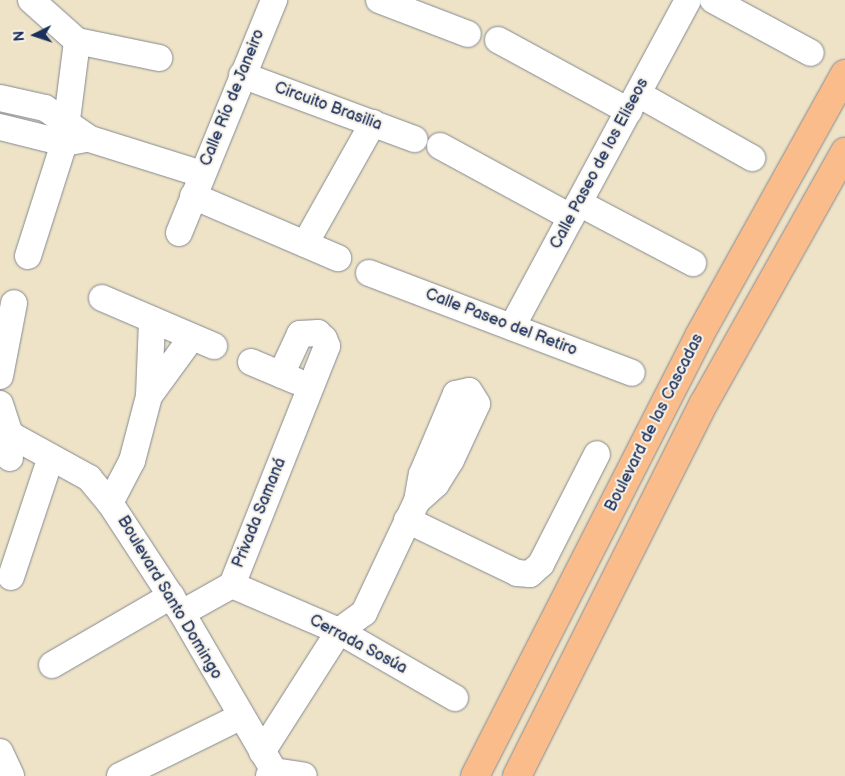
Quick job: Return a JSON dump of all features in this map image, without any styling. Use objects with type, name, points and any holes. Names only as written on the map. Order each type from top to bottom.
[{"type":"main road","name":"Boulevard de las Cascadas","points":[[474,776],[744,252],[845,74]]},
{"type":"main road","points":[[517,776],[774,273],[845,152]]},
{"type":"main road","points":[[744,252],[774,273]]},
{"type":"street","points":[[32,0],[77,41],[159,58]]},
{"type":"street","name":"Calle Río de Janeiro","points":[[179,233],[274,0]]},
{"type":"street","points":[[379,0],[468,34]]},
{"type":"street","points":[[713,0],[811,53]]},
{"type":"street","name":"Calle Paseo de los Eliseos","points":[[512,327],[633,102],[679,3]]},
{"type":"street","points":[[498,40],[752,158]]},
{"type":"street","points":[[28,256],[66,132],[77,41]]},
{"type":"street","name":"Circuito Brasilia","points":[[242,75],[414,138]]},
{"type":"street","points":[[0,98],[45,108],[66,132]]},
{"type":"street","points":[[305,244],[373,123]]},
{"type":"street","points":[[0,127],[66,132],[90,139],[198,185],[305,244],[338,258]]},
{"type":"street","points":[[440,146],[693,263]]},
{"type":"street","name":"Calle Paseo del Retiro","points":[[370,273],[632,373]]},
{"type":"street","points":[[102,298],[203,341],[149,396]]},
{"type":"street","points":[[0,376],[14,303]]},
{"type":"street","points":[[110,503],[132,461],[149,396],[152,320]]},
{"type":"street","name":"Privada Samaná","points":[[52,665],[176,605],[232,585],[327,346],[318,333],[300,334],[294,341],[281,375]]},
{"type":"street","points":[[251,362],[310,388]]},
{"type":"street","points":[[0,404],[4,430],[5,459],[45,453],[11,577]]},
{"type":"street","name":"Boulevard Santo Domingo","points":[[4,430],[89,478],[110,503],[176,605],[268,766]]},
{"type":"street","points":[[304,776],[268,766],[339,631],[364,613],[412,511],[517,573],[530,574],[541,564],[597,454]]},
{"type":"street","name":"Cerrada Sosúa","points":[[232,585],[339,631],[455,698]]},
{"type":"street","points":[[120,776],[240,717]]},
{"type":"street","points":[[0,752],[12,776]]}]
